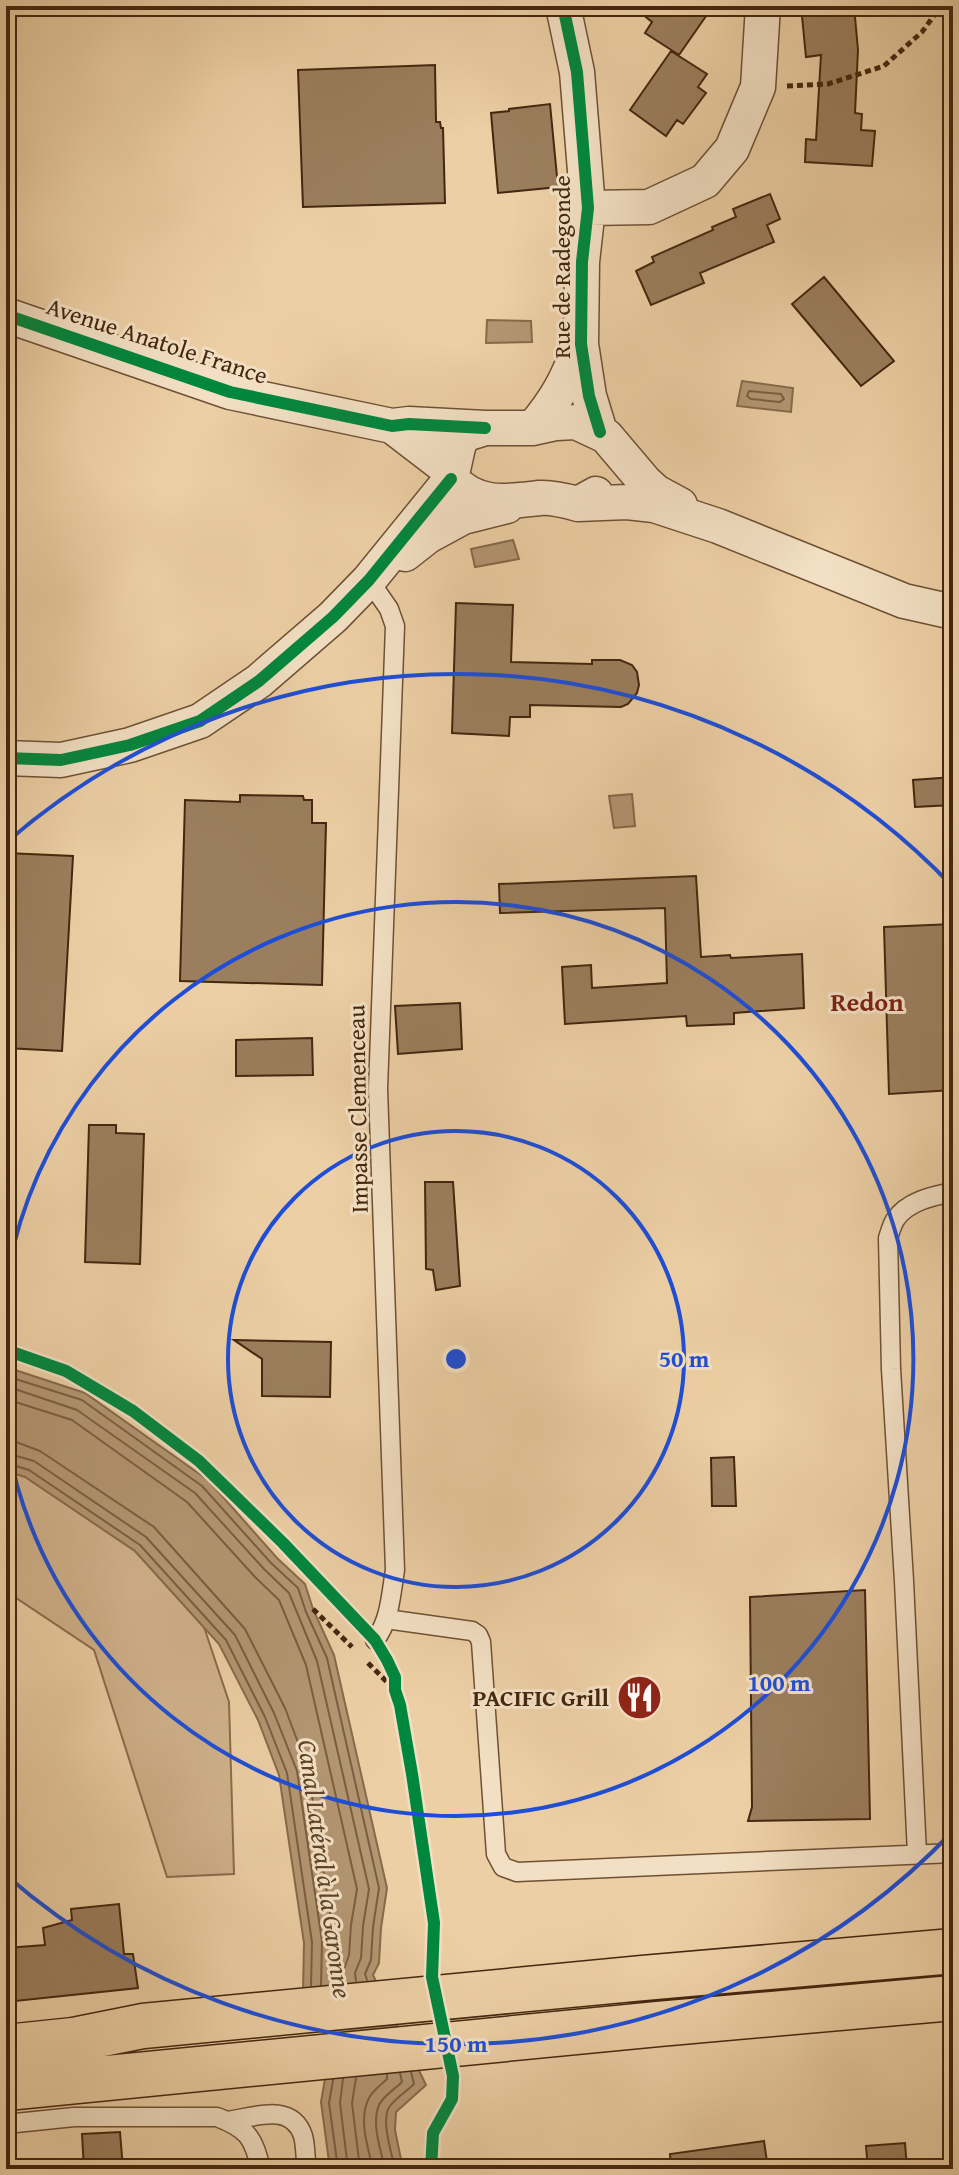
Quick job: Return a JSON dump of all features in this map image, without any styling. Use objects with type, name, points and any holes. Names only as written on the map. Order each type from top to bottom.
[{"type":"main road","points":[[6,2047],[73,2040],[143,2026],[953,1951]]},
{"type":"main road","points":[[6,2088],[953,1998]]},
{"type":"street","name":"Rue de Radegonde","points":[[563,6],[577,72],[588,208],[582,262],[581,344],[589,396],[609,442]]},
{"type":"street","points":[[588,208],[649,207],[705,181],[732,149],[758,87],[763,6]]},
{"type":"street","name":"Avenue Anatole France","points":[[6,315],[230,392],[392,426],[533,428],[576,422],[609,442]]},
{"type":"street","name":"Rue de Radegonde","points":[[533,428],[567,380],[581,344]]},
{"type":"street","name":"Avenue Anatole France","points":[[392,426],[452,475],[462,490],[477,499],[526,501]]},
{"type":"street","points":[[6,758],[61,760],[130,745],[200,721],[259,681],[333,617],[369,580],[452,475],[462,437],[485,428]]},
{"type":"street","points":[[578,504],[604,489],[615,474],[609,442]]},
{"type":"street","points":[[609,442],[656,492],[718,526]]},
{"type":"street","points":[[369,580],[428,536],[463,517],[543,497],[578,504],[627,502],[654,505],[718,526],[904,601],[953,612]]},
{"type":"lane","name":"Impasse Clemenceau","points":[[369,580],[389,609],[395,626],[378,1089],[395,1570],[383,1630],[375,1640]]},
{"type":"lane","points":[[917,1854],[891,1369],[888,1238],[896,1218],[911,1205],[930,1196],[953,1192]]},
{"type":"lane","points":[[386,1619],[472,1631],[478,1635],[481,1642],[496,1854],[503,1867],[517,1872],[953,1853]]},
{"type":"lane","points":[[6,2124],[74,2117],[223,2119],[280,2113],[292,2119],[302,2134],[307,2169]]},
{"type":"lane","points":[[223,2119],[237,2124],[249,2137],[261,2169]]},
{"type":"path","points":[[758,87],[828,84],[884,66],[922,32],[941,6]]},
{"type":"path","points":[[375,1640],[395,1677],[400,1705]]},
{"type":"shaded area","points":[[6,1471],[25,1476],[135,1551],[204,1627],[229,1702],[234,1874],[167,1877],[94,1650],[6,1594]]},
{"type":"water","points":[[487,320],[531,321],[532,342],[486,343]]},
{"type":"water","points":[[742,381],[793,388],[791,412],[737,406]]},
{"type":"water","points":[[513,540],[519,559],[475,567],[471,549]]},
{"type":"water","points":[[632,794],[635,826],[614,828],[609,796]]},
{"type":"water","name":"Canal Latéral à la Garonne","points":[[6,1367],[85,1393],[208,1480],[277,1558],[305,1584],[334,1655],[387,1888],[379,1963],[373,1975],[426,2085],[396,2112],[395,2130],[403,2169],[330,2169],[321,2102],[331,2044],[303,1992],[304,1943],[279,1775],[258,1720],[219,1644],[135,1551],[25,1477],[6,1471]]},
{"type":"building","points":[[632,6],[713,6],[679,55],[645,33],[652,22]]},
{"type":"building","points":[[801,6],[854,6],[858,50],[855,113],[862,114],[861,130],[875,131],[872,166],[805,162],[806,139],[816,140],[821,55],[806,57]]},
{"type":"building","points":[[671,51],[707,74],[698,87],[706,93],[683,124],[677,120],[666,136],[630,110]]},
{"type":"building","points":[[435,65],[436,122],[440,122],[443,128],[445,203],[303,207],[298,70]]},
{"type":"building","points":[[550,104],[558,187],[498,193],[491,113]]},
{"type":"building","points":[[770,194],[780,219],[767,225],[774,242],[700,273],[704,283],[651,305],[636,271],[654,262],[652,257],[736,217],[733,209]]},
{"type":"building","points":[[824,277],[894,361],[861,386],[792,304]]},
{"type":"building","points":[[456,603],[513,605],[511,662],[592,664],[592,660],[620,660],[632,665],[637,672],[637,693],[621,707],[530,705],[530,717],[510,717],[509,736],[452,733]]},
{"type":"building","points":[[953,777],[953,805],[915,807],[913,780]]},
{"type":"building","points":[[240,795],[303,796],[304,800],[312,800],[312,823],[326,823],[322,985],[180,981],[185,800],[240,802]]},
{"type":"building","points":[[6,853],[73,856],[62,1051],[6,1048]]},
{"type":"building","points":[[696,876],[701,957],[802,954],[804,1008],[734,1013],[734,1024],[687,1026],[686,1016],[565,1024],[562,967],[591,965],[592,988],[667,983],[665,908],[500,913],[499,884]]},
{"type":"building","points":[[953,924],[953,1090],[889,1094],[884,927]]},
{"type":"building","points":[[460,1003],[462,1049],[398,1054],[395,1006]]},
{"type":"building","points":[[312,1038],[313,1075],[236,1076],[236,1040]]},
{"type":"building","points":[[89,1125],[116,1125],[116,1133],[144,1134],[140,1264],[85,1262]]},
{"type":"building","points":[[425,1182],[453,1182],[460,1286],[436,1290],[433,1270],[426,1269]]},
{"type":"building","points":[[234,1340],[331,1342],[330,1397],[262,1396],[262,1359]]},
{"type":"building","points":[[734,1457],[736,1506],[712,1506],[711,1458]]},
{"type":"building","points":[[865,1590],[870,1819],[748,1821],[752,1807],[750,1597]]},
{"type":"building","points":[[119,1904],[124,1954],[133,1954],[138,1988],[6,2002],[6,1948],[45,1945],[43,1928],[72,1920],[71,1909]]},
{"type":"building","points":[[120,2132],[123,2169],[84,2169],[82,2134]]},
{"type":"building","points":[[764,2141],[768,2169],[671,2169],[670,2154]]},
{"type":"building","points":[[905,2143],[907,2169],[868,2169],[866,2146]]},
{"type":"cycle path","points":[[563,6],[577,72],[588,208],[582,262],[581,344],[589,396],[600,432]]},
{"type":"cycle path","points":[[6,315],[230,392],[392,426],[485,428]]},
{"type":"cycle path","points":[[6,758],[61,760],[130,745],[200,721],[259,681],[333,617],[369,580],[451,479]]},
{"type":"cycle path","points":[[6,1350],[66,1371],[133,1411],[199,1461],[283,1543],[375,1640],[387,1660],[395,1677],[412,1774],[434,1923],[432,1977],[453,2076],[452,2099],[433,2133],[431,2169]]},
{"type":"place","name":"PACIFIC Grill","points":[[640,1698]]},
{"type":"district","name":"Redon","points":[[867,1002]]}]
